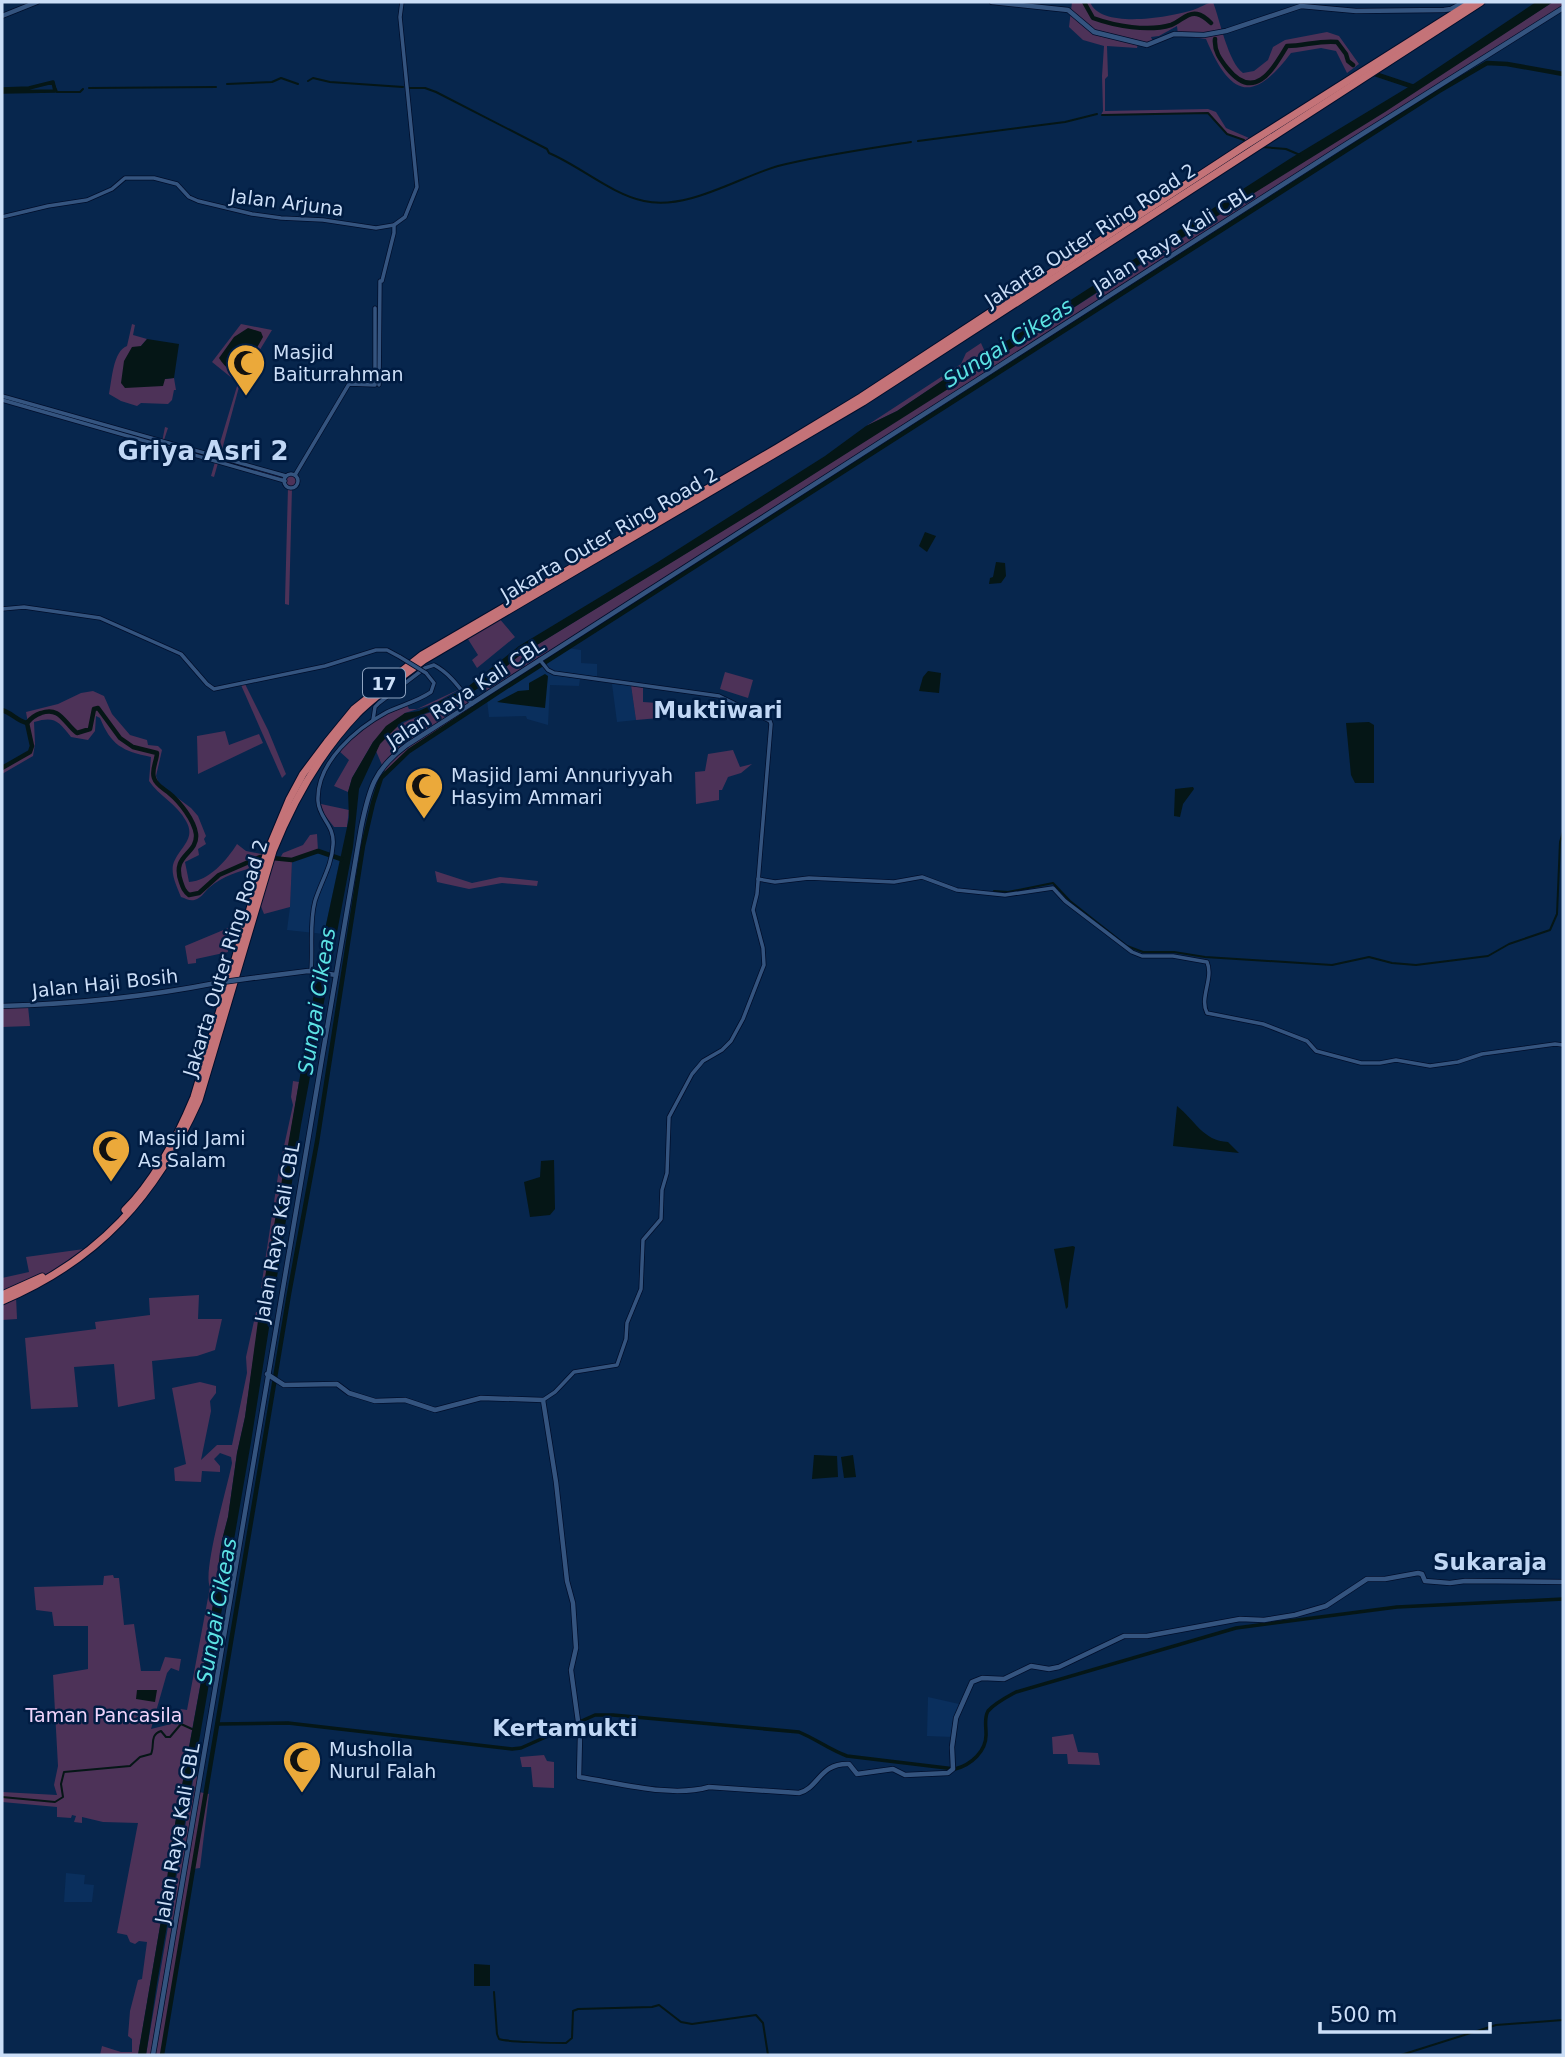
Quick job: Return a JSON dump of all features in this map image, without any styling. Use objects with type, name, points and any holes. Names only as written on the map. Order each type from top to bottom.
[{"type":"highway","name":"Jakarta Outer Ring Road 2","points":[[2,1296],[45,1276],[86,1248],[129,1206],[159,1166],[179,1133],[194,1097],[270,850],[308,777],[358,714],[386,689],[424,660],[860,397],[1246,145],[1472,2]]},
{"type":"highway","name":"Jakarta Outer Ring Road 2","points":[[560,578],[863,402],[1480,2]]},
{"type":"highway","name":"Jakarta Outer Ring Road 2","points":[[2,1301],[48,1279],[88,1252],[133,1209],[161,1173],[183,1136],[199,1100],[253,906]]},
{"type":"main road","points":[[2,16],[37,2]]},
{"type":"main road","points":[[992,2],[1068,10],[1094,32],[1152,45],[1174,34],[1204,35],[1220,32],[1301,6],[1356,11],[1444,10],[1464,2]]},
{"type":"main road","name":"Jalan Raya Kali CBL","points":[[153,2055],[271,1377],[334,974],[361,828],[374,780],[392,756],[472,704],[542,663],[1563,8]]},
{"type":"main road","name":"Jalan Haji Bosih","points":[[2,1006],[138,996],[314,971],[334,974]]},
{"type":"main road","points":[[271,1377],[284,1385],[337,1384],[375,1401],[405,1400],[438,1410],[481,1398],[543,1400],[573,1603],[576,1648],[570,1670],[578,1723],[579,1777],[653,1789],[695,1791],[709,1787],[794,1793],[807,1790],[827,1769],[843,1764],[849,1764],[855,1773],[859,1774],[894,1769],[905,1775],[951,1772],[957,1714],[971,1683],[978,1679],[1004,1679],[1031,1666],[1049,1669],[1059,1667],[1127,1635],[1147,1636],[1240,1619],[1264,1620],[1295,1615],[1326,1606],[1350,1588],[1371,1578],[1385,1579],[1418,1573],[1429,1582],[1563,1581]]},
{"type":"street","points":[[377,385],[380,281],[384,277],[394,226],[405,217],[416,187],[400,18],[402,2]]},
{"type":"street","name":"Jalan Arjuna","points":[[2,217],[87,200],[113,189],[125,178],[154,178],[177,184],[190,197],[204,203],[252,214],[376,228],[394,226]]},
{"type":"street","points":[[375,308],[377,385]]},
{"type":"street","points":[[2,398],[286,479],[295,475],[349,384],[377,385]]},
{"type":"street","points":[[286,479],[288,487],[296,486],[298,480],[295,475]]},
{"type":"street","points":[[2,610],[24,607],[100,618],[183,656],[214,689],[325,666],[380,649],[387,650],[426,673],[434,683],[431,692],[373,720],[343,746],[321,780],[318,803],[333,832],[333,848],[313,912],[314,971]]},
{"type":"street","points":[[542,663],[554,673],[719,696],[770,721],[758,894],[753,910],[763,948],[764,965],[732,1040],[722,1050],[703,1061],[692,1074],[669,1118],[661,1219],[643,1240],[641,1289],[626,1323],[619,1361],[616,1366],[572,1373],[555,1392],[543,1400]]},
{"type":"street","points":[[373,720],[374,708],[429,666],[442,669],[472,704]]},
{"type":"street","points":[[374,708],[379,713],[385,713]]},
{"type":"street","points":[[758,879],[775,882],[809,878],[894,882],[922,877],[957,890],[1005,895],[1053,888],[1065,901],[1132,952],[1142,956],[1173,956],[1207,962],[1209,970],[1204,1007],[1207,1013],[1263,1024],[1307,1041],[1316,1051],[1361,1063],[1392,1060],[1424,1066],[1457,1062],[1482,1054],[1563,1045]]},
{"type":"shaded area","points":[[567,648],[581,650],[581,663],[597,664],[597,677],[583,676],[584,680],[580,679],[579,686],[550,685],[548,725],[527,719],[526,716],[489,717],[487,700]]},
{"type":"shaded area","points":[[612,684],[631,685],[636,720],[617,722]]},
{"type":"shaded area","points":[[318,851],[340,859],[324,934],[287,930],[292,860]]},
{"type":"shaded area","points":[[928,1697],[959,1704],[953,1737],[927,1736]]},
{"type":"shaded area","points":[[66,1873],[85,1875],[84,1884],[94,1885],[92,1902],[64,1902]]},
{"type":"green space","points":[[1072,2],[1090,2],[1097,11],[1107,16],[1137,19],[1182,13],[1213,2],[1233,60],[1243,73],[1254,71],[1268,60],[1273,47],[1285,40],[1327,32],[1339,36],[1359,64],[1347,73],[1336,51],[1321,48],[1291,53],[1265,81],[1243,87],[1224,73],[1206,39],[1178,35],[1177,26],[1159,36],[1151,37],[1154,44],[1138,44],[1137,48],[1107,46],[1105,111],[1208,109],[1216,112],[1226,128],[1249,138],[1246,141],[1227,134],[1208,113],[1101,115],[1104,46],[1083,40],[1069,27]]},
{"type":"green space","points":[[1553,2],[1563,2],[1563,8],[487,694],[485,684],[519,656],[777,497]]},
{"type":"green space","points":[[132,324],[135,325],[133,335],[147,339],[141,346],[165,379],[174,378],[176,390],[168,404],[141,403],[137,406],[109,394],[116,360],[127,346]]},
{"type":"green space","points":[[241,324],[272,330],[241,381],[243,385],[239,387],[220,457],[286,476],[293,474],[298,478],[297,485],[292,488],[289,605],[285,604],[288,487],[284,481],[218,463],[214,477],[211,476],[215,462],[164,446],[162,442],[165,427],[168,428],[164,440],[216,456],[238,383],[212,362]]},
{"type":"green space","points":[[981,343],[985,352],[897,411],[866,426],[961,364],[966,353]]},
{"type":"green space","points":[[498,617],[515,637],[477,668],[472,660],[478,655],[466,636]]},
{"type":"green space","points":[[725,672],[753,680],[748,698],[720,689]]},
{"type":"green space","points":[[245,684],[286,774],[282,778],[241,685]]},
{"type":"green space","points":[[631,685],[643,687],[643,702],[658,703],[659,718],[636,720]]},
{"type":"green space","points":[[460,689],[433,704],[405,713],[373,742],[352,778],[348,792],[334,786],[349,760],[339,751],[370,723],[397,708],[407,705],[409,709],[417,709]]},
{"type":"green space","points":[[93,691],[104,696],[112,714],[130,735],[147,740],[148,745],[158,746],[162,750],[156,776],[159,784],[198,816],[206,836],[206,844],[198,849],[199,855],[185,862],[189,882],[210,874],[223,863],[237,844],[246,851],[266,855],[263,866],[228,876],[195,900],[181,897],[173,865],[188,839],[189,828],[186,821],[149,781],[151,757],[132,752],[113,741],[100,718],[96,716],[95,731],[88,740],[71,737],[52,720],[34,722],[33,756],[2,774],[2,768],[30,752],[32,746],[26,712]]},
{"type":"green space","points":[[465,697],[473,709],[413,748],[385,772],[376,751],[393,729]]},
{"type":"green space","points":[[225,731],[229,745],[259,734],[263,743],[198,774],[197,736]]},
{"type":"green space","points":[[733,750],[740,767],[752,764],[741,773],[728,777],[722,790],[719,790],[719,800],[696,804],[695,772],[705,771],[708,754]]},
{"type":"green space","points":[[321,804],[349,810],[347,827],[334,827],[324,814]]},
{"type":"green space","points":[[317,834],[318,851],[292,861],[290,907],[264,914],[260,904],[271,858],[280,858],[283,853],[303,845],[310,835]]},
{"type":"green space","points":[[435,871],[472,883],[500,877],[538,881],[537,886],[502,883],[469,889],[437,882]]},
{"type":"green space","points":[[233,926],[236,932],[234,943],[227,943],[228,952],[196,959],[196,963],[188,964],[185,946]]},
{"type":"green space","points":[[28,1006],[30,1026],[2,1027],[2,1007]]},
{"type":"green space","points":[[293,1081],[299,1082],[265,1287],[261,1288],[279,1169],[293,1105]]},
{"type":"green space","points":[[84,1249],[45,1276],[2,1295],[2,1278],[29,1272],[26,1257]]},
{"type":"green space","points":[[199,1295],[198,1319],[222,1319],[215,1350],[197,1356],[152,1361],[155,1399],[118,1407],[114,1364],[74,1367],[78,1407],[31,1409],[25,1338],[96,1329],[95,1322],[150,1315],[149,1298]]},
{"type":"green space","points":[[16,1296],[17,1319],[2,1320],[2,1301]]},
{"type":"green space","name":"Taman Pancasila","points":[[256,1312],[260,1312],[245,1417],[222,1540],[207,1648],[171,1846],[138,2055],[100,2055],[102,2046],[121,2052],[132,2052],[132,2039],[128,2036],[130,2011],[138,1980],[142,1979],[147,1942],[139,1941],[135,1944],[130,1942],[127,1935],[117,1933],[138,1823],[103,1822],[82,1817],[82,1823],[74,1822],[76,1816],[57,1817],[57,1807],[2,1802],[2,1792],[57,1795],[54,1785],[58,1766],[53,1675],[88,1669],[88,1626],[54,1626],[52,1612],[36,1610],[34,1587],[103,1585],[104,1576],[113,1575],[114,1578],[119,1578],[124,1625],[134,1624],[141,1671],[160,1671],[165,1657],[181,1659],[179,1671],[171,1668],[167,1673],[151,1729],[171,1724],[181,1709],[187,1710],[210,1587],[208,1578],[212,1547],[232,1463],[231,1457],[220,1453],[214,1459],[220,1466],[220,1472],[202,1471],[201,1482],[175,1481],[174,1468],[186,1464],[172,1388],[200,1382],[216,1386],[216,1393],[210,1401],[211,1411],[201,1460],[217,1445],[232,1445]]},
{"type":"green space","points":[[1073,1734],[1078,1752],[1098,1753],[1100,1765],[1068,1764],[1067,1754],[1053,1754],[1052,1737]]},
{"type":"green space","points":[[544,1755],[547,1761],[554,1762],[554,1788],[533,1787],[531,1767],[522,1767],[520,1757]]},
{"type":"green space","points":[[194,1775],[200,1778],[199,1792],[209,1794],[200,1868],[193,1869],[161,2055],[146,2055]]},
{"type":"water","name":"Sungai Cikeas","points":[[1536,2],[1553,2],[1385,112],[1146,260],[759,509],[519,656],[485,684],[458,701],[402,722],[380,744],[359,789],[353,847],[301,1125],[251,1442],[146,2055],[138,2055],[171,1846],[205,1660],[222,1540],[245,1417],[260,1306],[324,934],[349,818],[348,792],[352,778],[373,742],[386,726],[405,713],[419,711],[465,689],[519,646],[658,562],[825,456],[866,426],[897,411],[1291,158],[1415,83]]},
{"type":"water","points":[[248,328],[261,332],[263,337],[241,374],[228,369],[219,358],[234,337]]},
{"type":"water","points":[[147,339],[179,344],[174,378],[165,379],[163,386],[125,388],[121,383],[124,361],[132,347],[141,346]]},
{"type":"water","points":[[925,532],[936,536],[927,552],[919,546]]},
{"type":"water","points":[[996,562],[1005,563],[1006,576],[1001,583],[989,584],[990,578],[993,577]]},
{"type":"water","points":[[928,671],[941,673],[939,693],[919,691]]},
{"type":"water","points":[[545,674],[548,676],[545,708],[497,702],[518,691],[529,690],[529,683]]},
{"type":"water","points":[[1369,722],[1374,725],[1374,783],[1355,783],[1351,775],[1346,723]]},
{"type":"water","points":[[1193,787],[1183,804],[1180,817],[1174,816],[1175,789]]},
{"type":"water","points":[[1177,1106],[1206,1134],[1219,1141],[1228,1142],[1239,1153],[1173,1146]]},
{"type":"water","points":[[554,1160],[555,1209],[550,1215],[530,1217],[524,1182],[540,1177],[541,1161]]},
{"type":"water","points":[[1075,1247],[1066,1309],[1054,1249]]},
{"type":"water","points":[[814,1455],[837,1456],[838,1477],[812,1479]]},
{"type":"water","points":[[853,1455],[856,1477],[844,1478],[841,1457]]},
{"type":"water","points":[[137,1690],[157,1690],[155,1702],[136,1699]]},
{"type":"water","points":[[474,1964],[490,1965],[490,1986],[474,1986]]},
{"type":"waterway","points":[[1084,2],[1093,18],[1121,26],[1162,27],[1193,14],[1201,15],[1211,23]]},
{"type":"waterway","points":[[1215,39],[1217,51],[1227,68],[1237,78],[1246,82],[1254,83],[1269,73],[1287,46],[1337,42],[1353,65]]},
{"type":"waterway","name":"Sungai Cikeas","points":[[162,2055],[289,1294],[317,1142],[363,846],[381,778],[409,751],[497,693],[1439,91],[1487,63],[1563,74]]},
{"type":"waterway","points":[[1375,74],[1414,87]]},
{"type":"waterway","points":[[227,84],[272,82],[281,78],[298,84]]},
{"type":"waterway","points":[[308,81],[313,78],[330,82],[403,87]]},
{"type":"waterway","points":[[2,89],[29,88],[53,82],[55,91],[2,92]]},
{"type":"waterway","points":[[54,85],[57,92],[80,92],[83,89]]},
{"type":"waterway","points":[[89,88],[216,87]]},
{"type":"waterway","points":[[409,88],[425,88],[436,92],[547,149],[549,153],[620,192],[644,201],[661,203],[695,197],[778,166],[911,142]]},
{"type":"waterway","points":[[1102,115],[1208,113],[1227,134],[1244,140]]},
{"type":"waterway","points":[[918,141],[1065,122],[1097,114]]},
{"type":"waterway","points":[[1262,147],[1286,149],[1300,155]]},
{"type":"waterway","points":[[2,710],[27,723],[39,714],[53,712],[77,733],[90,729],[94,709],[98,708],[120,738],[133,747],[157,753],[153,772],[155,780],[182,806],[196,834],[196,841],[179,866],[181,882],[189,895],[199,893],[219,875],[260,857]]},
{"type":"waterway","points":[[2,768],[30,752],[32,746],[27,723]]},
{"type":"waterway","points":[[994,891],[1008,892],[1053,883],[1070,901],[1127,946],[1143,952],[1174,952],[1205,957],[1332,965],[1369,957],[1416,965],[1488,956],[1509,944],[1550,930],[1557,914],[1560,842],[1563,832]]},
{"type":"waterway","points":[[272,858],[292,860],[318,851],[341,859]]},
{"type":"waterway","points":[[218,1724],[288,1723],[512,1749],[521,1748],[595,1715],[613,1715],[799,1732],[847,1756],[955,1769],[972,1761],[984,1746],[988,1711],[1016,1692],[1236,1628],[1397,1607],[1563,1599]]},
{"type":"waterway","points":[[2,1797],[55,1802],[63,1797],[61,1784],[64,1772],[130,1766],[140,1757],[151,1754],[157,1733],[161,1731],[166,1737],[170,1737],[181,1724],[192,1729]]},
{"type":"waterway","points":[[494,1992],[497,2034],[499,2039],[503,2040],[566,2043],[572,2038],[573,2011],[659,2005],[681,2022],[692,2024],[756,2015],[763,2023],[768,2055]]},
{"type":"waterway","points":[[1401,2055],[1496,2025],[1563,2020]]},
{"type":"place","name":"Masjid Baiturrahman","points":[[246,397]]},
{"type":"place","name":"Masjid Jami Annuriyyah Hasyim Ammari","points":[[424,820]]},
{"type":"place","name":"Masjid Jami As Salam","points":[[111,1183]]},
{"type":"place","name":"Musholla Nurul Falah","points":[[302,1794]]},
{"type":"district","name":"Griya Asri 2","points":[[203,451]]},
{"type":"district","name":"Muktiwari","points":[[718,710]]},
{"type":"district","name":"Sukaraja","points":[[1490,1562]]},
{"type":"district","name":"Kertamukti","points":[[565,1728]]}]
